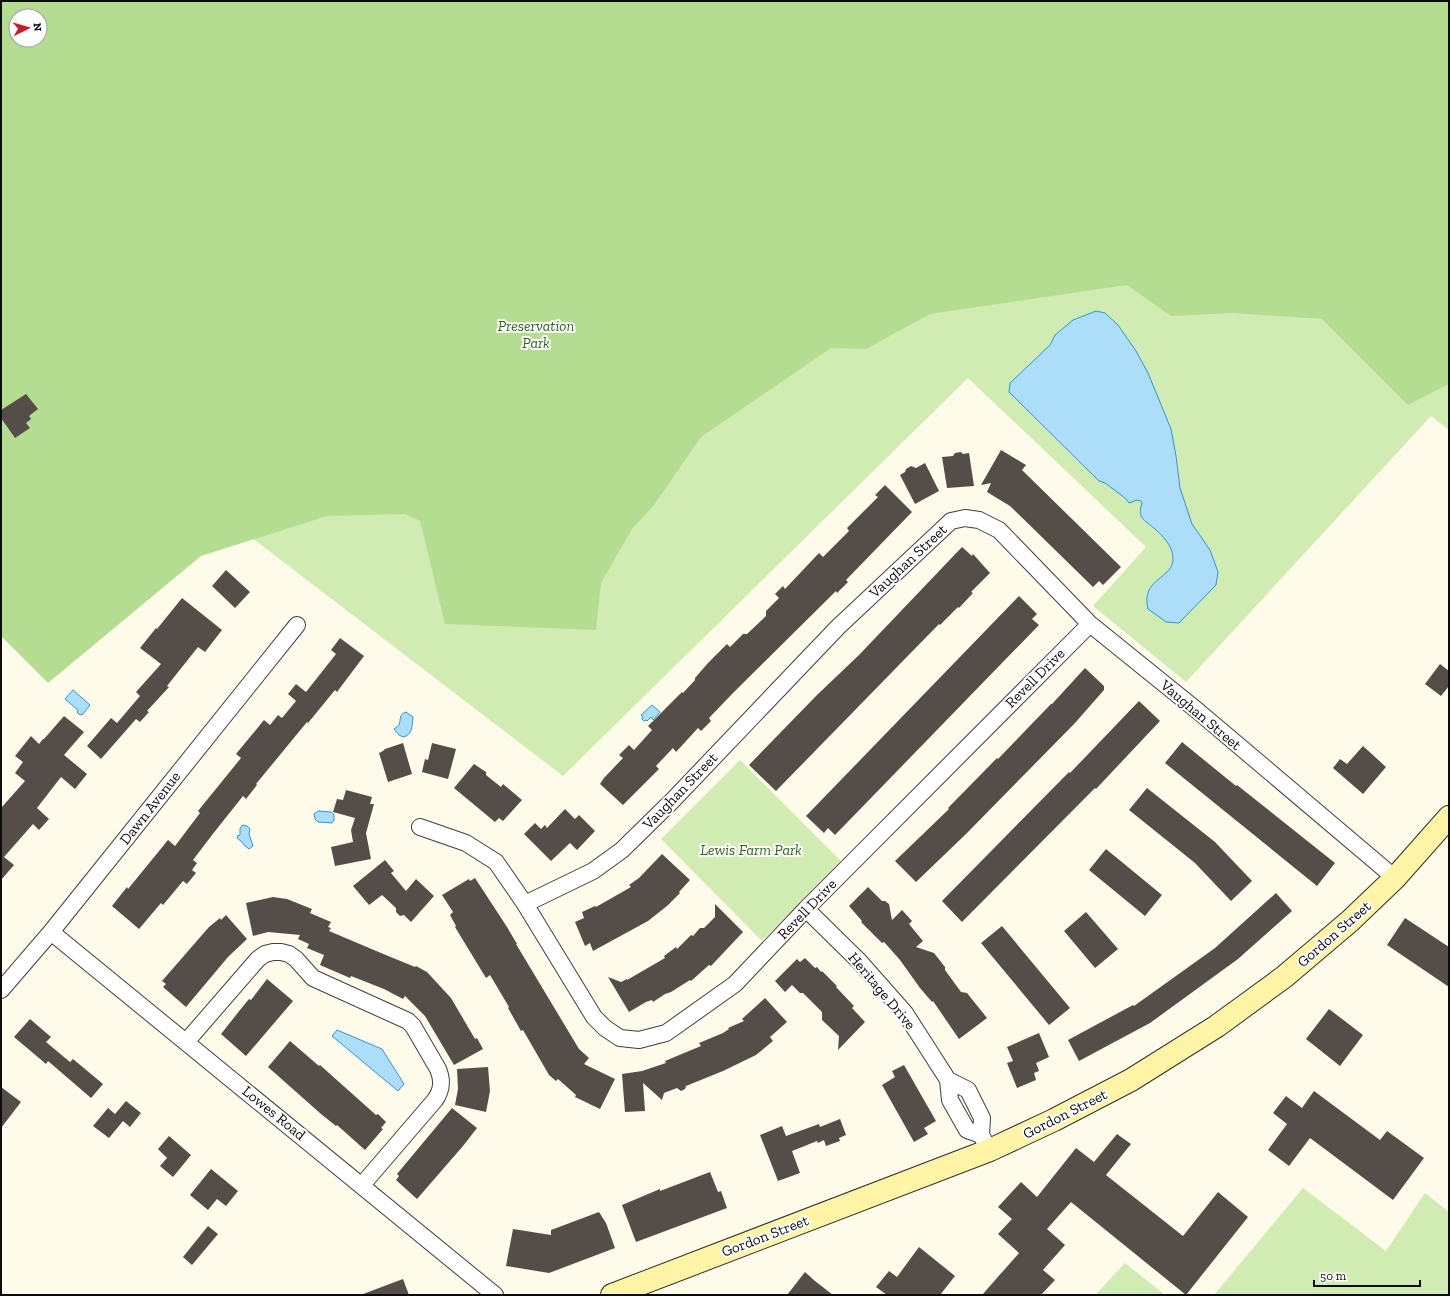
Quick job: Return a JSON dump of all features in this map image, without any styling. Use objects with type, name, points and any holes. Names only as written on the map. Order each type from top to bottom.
[{"type":"main road","name":"Gordon Street","points":[[612,1295],[986,1143],[1054,1120],[1132,1080],[1217,1026],[1284,978],[1350,921],[1396,878],[1449,817]]},
{"type":"street","name":"Vaughan Street","points":[[525,904],[593,871],[622,850],[672,801],[838,627],[951,521],[965,518],[979,520],[999,530],[1090,624],[1199,712],[1396,878]]},
{"type":"street","name":"Revell Drive","points":[[420,828],[466,843],[496,862],[525,904],[594,1017],[604,1028],[620,1038],[639,1040],[666,1032],[735,984],[806,909],[1090,624]]},
{"type":"street","name":"Dawn Avenue","points":[[1,990],[51,932],[297,625]]},
{"type":"street","name":"Heritage Drive","points":[[806,909],[860,962],[905,1013],[948,1080],[950,1100],[967,1130],[986,1143]]},
{"type":"street","name":"Lowes Road","points":[[51,932],[496,1295]]},
{"type":"street","points":[[186,1042],[258,959],[265,954],[273,952],[289,954],[296,959],[313,978],[408,1021],[413,1026],[438,1069],[441,1088],[435,1100],[362,1185]]},
{"type":"green space","name":"Preservation Park","points":[[1,1],[1449,1],[1449,430],[1431,416],[1186,682],[1093,606],[1146,547],[968,378],[563,776],[1,346]]},
{"type":"green space","name":"Preservation Park","points":[[1,1],[1449,1],[1449,384],[1408,405],[1322,319],[1232,313],[1171,316],[1127,285],[930,314],[866,349],[831,348],[701,437],[654,505],[632,529],[601,583],[596,630],[445,624],[420,521],[405,514],[327,516],[201,556],[48,683],[1,636]]},
{"type":"green space","name":"Lewis Farm Park","points":[[740,760],[841,861],[762,941],[661,839]]},
{"type":"green space","points":[[1303,1188],[1386,1251],[1425,1193],[1449,1212],[1449,1295],[1214,1295]]},
{"type":"green space","points":[[1125,1263],[1165,1295],[1095,1295]]},
{"type":"water","points":[[1096,311],[1105,313],[1118,325],[1136,351],[1148,373],[1171,429],[1180,488],[1192,524],[1210,550],[1218,572],[1216,585],[1179,623],[1166,622],[1148,609],[1147,599],[1149,591],[1172,565],[1173,554],[1164,537],[1142,518],[1140,512],[1141,501],[1137,500],[1129,503],[1125,498],[1105,483],[1099,481],[1009,392],[1010,383],[1050,345],[1055,335],[1073,320]]},
{"type":"water","points":[[73,690],[90,705],[83,714],[80,715],[77,712],[78,710],[65,699]]},
{"type":"water","points":[[652,705],[660,712],[653,720],[651,717],[647,721],[644,721],[641,715]]},
{"type":"water","points":[[406,712],[413,717],[409,734],[403,737],[394,729],[399,725],[401,715]]},
{"type":"water","points":[[318,811],[331,812],[334,815],[334,820],[332,823],[318,822],[315,819],[314,814]]},
{"type":"water","points":[[243,825],[250,829],[249,834],[253,846],[249,849],[238,839],[237,836],[240,835],[240,828]]},
{"type":"water","points":[[337,1030],[382,1049],[404,1084],[398,1091],[332,1036]]},
{"type":"building","points":[[26,394],[38,409],[29,416],[31,419],[26,423],[30,428],[15,438],[1,418],[1,410]]},
{"type":"building","points":[[1001,450],[1026,465],[1022,470],[1121,567],[1103,585],[1099,581],[1093,587],[1010,506],[987,492],[991,483],[981,485]]},
{"type":"building","points":[[961,452],[963,454],[969,453],[974,486],[947,488],[942,457],[953,456],[955,453]]},
{"type":"building","points":[[925,463],[939,491],[915,504],[900,475],[911,466],[916,468]]},
{"type":"building","points":[[885,485],[912,512],[846,580],[848,582],[837,593],[836,591],[733,693],[709,718],[711,721],[701,731],[698,728],[676,752],[673,748],[656,766],[659,769],[623,805],[600,784],[623,758],[619,755],[629,745],[634,750],[652,730],[648,726],[682,692],[683,693],[708,663],[727,644],[730,647],[743,634],[747,634],[766,616],[766,611],[779,598],[775,594],[783,586],[785,589],[819,553],[823,557],[849,531],[847,528],[878,497],[875,495]]},
{"type":"building","points":[[962,547],[972,556],[973,554],[990,573],[971,592],[973,593],[959,608],[958,607],[940,625],[939,624],[776,791],[749,765],[817,695],[859,655]]},
{"type":"building","points":[[226,570],[250,592],[235,608],[212,586]]},
{"type":"building","points":[[1019,596],[1037,614],[1032,619],[1039,625],[835,835],[828,828],[824,833],[806,816]]},
{"type":"building","points":[[182,598],[222,630],[205,652],[198,647],[167,686],[169,687],[147,711],[149,712],[140,722],[136,719],[101,759],[87,746],[111,718],[117,723],[140,696],[136,692],[161,664],[140,648]]},
{"type":"building","points":[[340,638],[364,656],[337,692],[335,690],[308,723],[307,722],[256,784],[257,785],[246,799],[243,796],[212,835],[193,860],[197,863],[192,870],[196,873],[187,884],[183,881],[163,905],[161,903],[139,929],[112,906],[127,887],[128,889],[168,840],[175,846],[200,813],[198,811],[241,758],[236,754],[264,720],[270,725],[278,715],[282,718],[296,701],[288,694],[296,684],[306,692],[336,654],[331,650]]},
{"type":"building","points":[[1440,664],[1449,671],[1449,686],[1441,696],[1425,684]]},
{"type":"building","points":[[1085,668],[1104,686],[1104,690],[1075,723],[966,834],[916,882],[895,861],[949,809],[948,808],[1052,704]]},
{"type":"building","points":[[1139,701],[1160,721],[1096,789],[1095,788],[962,922],[942,901],[1069,772],[1070,773]]},
{"type":"building","points":[[64,716],[84,732],[64,755],[87,774],[75,789],[61,777],[37,808],[49,819],[39,830],[33,824],[4,857],[14,865],[1,880],[1,808],[25,781],[15,773],[23,762],[15,756],[31,736],[39,744]]},
{"type":"building","points":[[1182,742],[1335,863],[1317,886],[1165,763]]},
{"type":"building","points":[[403,743],[412,774],[388,782],[379,753],[385,749]]},
{"type":"building","points":[[432,743],[456,749],[448,779],[422,772],[425,759],[428,760]]},
{"type":"building","points":[[1363,746],[1386,767],[1363,794],[1333,768],[1340,759],[1347,764]]},
{"type":"building","points":[[474,764],[486,772],[486,775],[501,787],[503,784],[522,800],[503,821],[499,818],[495,822],[454,788]]},
{"type":"building","points":[[1147,788],[1215,842],[1252,881],[1231,901],[1195,863],[1129,810]]},
{"type":"building","points":[[346,790],[372,797],[370,804],[374,804],[366,833],[371,859],[335,866],[331,847],[353,842],[351,830],[355,818],[333,812],[337,799],[343,800]]},
{"type":"building","points":[[565,809],[575,819],[579,815],[595,831],[577,850],[570,843],[551,861],[524,834],[535,823],[541,829],[545,825],[547,828]]},
{"type":"building","points":[[1106,849],[1162,895],[1145,916],[1089,870]]},
{"type":"building","points":[[662,854],[690,880],[679,892],[680,893],[667,906],[648,921],[593,951],[590,943],[585,946],[575,922],[584,918],[582,912],[595,906],[596,907],[631,887],[629,885],[639,878]]},
{"type":"building","points":[[385,860],[394,871],[391,873],[406,891],[416,879],[434,896],[411,922],[404,915],[400,916],[396,912],[396,908],[382,895],[369,905],[353,886]]},
{"type":"building","points":[[475,878],[507,927],[579,1049],[589,1058],[584,1064],[615,1079],[600,1109],[575,1097],[576,1095],[558,1079],[556,1081],[549,1075],[523,1030],[521,1031],[490,975],[486,978],[455,927],[456,926],[450,915],[453,912],[442,895],[469,879],[470,881]]},
{"type":"building","points":[[868,887],[882,901],[889,904],[892,920],[902,910],[912,921],[909,924],[923,941],[916,947],[934,953],[961,992],[967,993],[987,1018],[959,1039],[933,1001],[932,1002],[920,988],[900,960],[884,942],[882,943],[861,922],[862,921],[849,906]]},
{"type":"building","points":[[1276,893],[1292,911],[1238,959],[1150,1023],[1079,1061],[1068,1040],[1133,1005],[1134,1006],[1215,948]]},
{"type":"building","points":[[273,897],[287,899],[312,909],[310,913],[331,922],[328,927],[331,928],[329,931],[415,967],[416,966],[427,972],[451,998],[475,1039],[477,1038],[483,1049],[454,1065],[425,1016],[405,996],[403,999],[384,989],[351,976],[350,978],[320,965],[324,955],[307,948],[309,944],[298,939],[300,935],[268,932],[253,936],[246,903]]},
{"type":"building","points":[[715,904],[743,932],[711,966],[709,965],[691,981],[690,980],[653,1002],[652,1000],[646,1002],[629,1012],[608,977],[621,982],[627,980],[665,958],[664,956],[676,947],[677,949],[691,935],[693,936],[700,928],[704,928],[715,917]]},
{"type":"building","points":[[1086,912],[1118,949],[1095,968],[1064,931]]},
{"type":"building","points":[[226,915],[247,939],[228,957],[186,1007],[163,987],[166,984],[162,981],[209,927],[220,918],[221,920]]},
{"type":"building","points":[[1405,918],[1449,947],[1449,987],[1387,945]]},
{"type":"building","points":[[1002,926],[1070,1008],[1049,1025],[981,943]]},
{"type":"building","points":[[805,958],[815,968],[817,967],[821,972],[822,971],[837,986],[836,987],[854,1006],[852,1008],[865,1022],[838,1050],[839,1036],[822,1020],[822,1012],[803,993],[800,993],[792,985],[785,992],[775,981],[797,959],[800,962]]},
{"type":"building","points":[[267,979],[293,1001],[246,1056],[221,1034]]},
{"type":"building","points":[[765,998],[787,1022],[770,1037],[773,1041],[756,1055],[723,1071],[686,1086],[685,1089],[681,1091],[677,1088],[664,1093],[662,1100],[643,1083],[645,1111],[625,1112],[622,1074],[642,1071],[666,1063],[665,1061],[701,1046],[699,1043],[723,1033],[729,1029],[728,1028],[744,1021],[742,1019]]},
{"type":"building","points":[[1329,1009],[1363,1035],[1340,1066],[1306,1039]]},
{"type":"building","points":[[30,1019],[51,1037],[46,1042],[70,1062],[73,1059],[103,1084],[91,1098],[48,1061],[46,1064],[14,1037]]},
{"type":"building","points":[[1039,1033],[1049,1057],[1036,1063],[1039,1071],[1034,1073],[1036,1080],[1017,1088],[1007,1063],[1013,1061],[1007,1047]]},
{"type":"building","points":[[290,1041],[386,1122],[381,1128],[383,1129],[365,1150],[337,1125],[336,1126],[321,1114],[268,1067]]},
{"type":"building","points":[[904,1065],[936,1121],[924,1128],[928,1134],[914,1142],[882,1085],[895,1077],[892,1071]]},
{"type":"building","points":[[488,1067],[490,1091],[486,1112],[455,1105],[458,1089],[457,1069]]},
{"type":"building","points":[[1,1087],[21,1102],[1,1128]]},
{"type":"building","points":[[1314,1091],[1380,1140],[1387,1131],[1424,1158],[1393,1200],[1310,1138],[1289,1166],[1268,1150],[1287,1124],[1273,1113],[1286,1096],[1302,1108]]},
{"type":"building","points":[[126,1101],[141,1113],[130,1127],[123,1121],[109,1138],[93,1126],[108,1108],[115,1114]]},
{"type":"building","points":[[452,1108],[477,1128],[417,1199],[396,1180],[399,1176],[397,1174]]},
{"type":"building","points":[[840,1119],[846,1135],[839,1138],[840,1141],[826,1146],[824,1140],[818,1143],[817,1141],[792,1151],[800,1173],[778,1181],[760,1135],[782,1126],[786,1136],[819,1124],[820,1127]]},
{"type":"building","points":[[1117,1134],[1131,1144],[1106,1175],[1183,1236],[1218,1192],[1248,1217],[1186,1295],[1071,1202],[1047,1229],[1065,1245],[1043,1270],[1055,1280],[1041,1295],[982,1295],[1019,1253],[998,1234],[1012,1219],[998,1207],[1021,1182],[1037,1197],[1076,1148],[1094,1162]]},
{"type":"building","points":[[169,1136],[191,1155],[173,1177],[160,1166],[167,1158],[158,1149]]},
{"type":"building","points":[[211,1169],[238,1191],[226,1206],[217,1199],[208,1210],[190,1195]]},
{"type":"building","points":[[710,1172],[718,1192],[721,1191],[727,1208],[636,1242],[622,1205],[660,1189],[660,1191]]},
{"type":"building","points":[[599,1212],[606,1223],[615,1248],[549,1273],[506,1266],[513,1229],[551,1235],[551,1230]]},
{"type":"building","points":[[208,1226],[218,1234],[192,1265],[183,1257]]},
{"type":"building","points":[[919,1247],[955,1276],[940,1295],[887,1295],[876,1287],[889,1271],[897,1277]]},
{"type":"building","points":[[805,1272],[815,1281],[833,1295],[787,1295]]},
{"type":"building","points":[[403,1279],[409,1295],[363,1295],[363,1294]]}]
